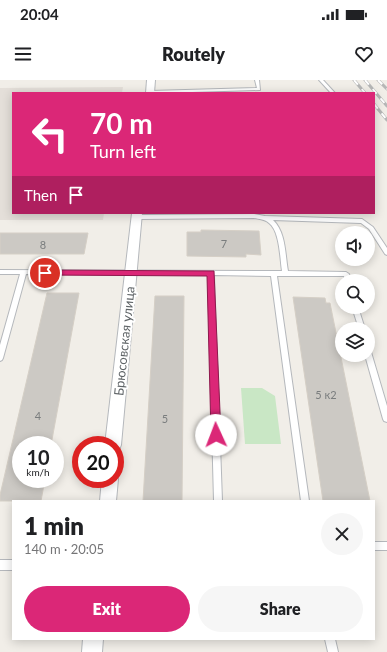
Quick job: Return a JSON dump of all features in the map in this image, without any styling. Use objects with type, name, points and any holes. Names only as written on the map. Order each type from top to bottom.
[{"type":"street","points":[[150,92],[151,80]]},
{"type":"street","name":"Брюсовская улица","points":[[114,436],[137,215]]},
{"type":"street","points":[[108,500],[109,488]]},
{"type":"street","points":[[92,652],[93,640]]},
{"type":"lane","points":[[150,92],[202,92],[259,89],[257,80]]},
{"type":"lane","points":[[321,80],[332,92]]},
{"type":"lane","points":[[362,221],[363,214]]},
{"type":"lane","points":[[137,215],[206,215],[362,221],[371,228],[387,253]]},
{"type":"lane","points":[[265,218],[274,224],[278,231],[285,273]]},
{"type":"lane","points":[[0,272],[346,274]]},
{"type":"lane","points":[[0,358],[23,273]]},
{"type":"lane","points":[[211,273],[218,500]]},
{"type":"lane","points":[[274,273],[305,500]]},
{"type":"lane","points":[[371,362],[387,419]]},
{"type":"lane","points":[[375,546],[387,546]]},
{"type":"lane","points":[[0,565],[12,565]]},
{"type":"lane","points":[[330,640],[333,652]]},
{"type":"shaded area","points":[[123,87],[122,92],[12,92],[12,214],[104,214],[103,220],[0,220],[0,88]]},
{"type":"green space","points":[[241,388],[262,388],[275,396],[281,444],[245,444]]},
{"type":"building","points":[[201,230],[259,231],[261,255],[246,254],[246,257],[187,256],[187,232],[201,232]]},
{"type":"building","points":[[0,233],[88,233],[84,254],[0,254]]},
{"type":"building","points":[[47,293],[79,293],[53,436],[14,436]]},
{"type":"building","points":[[155,296],[184,296],[182,500],[143,500]]},
{"type":"building","points":[[293,297],[325,298],[326,303],[330,303],[335,328],[335,362],[342,362],[370,500],[323,500]]},
{"type":"building","points":[[12,443],[12,488],[43,488],[41,500],[0,501],[0,495]]},
{"type":"railway","points":[[354,80],[364,92]]},
{"type":"railway","points":[[365,80],[387,106]]},
{"type":"railway","points":[[378,80],[387,89]]},
{"type":"railway","points":[[375,105],[387,120]]},
{"type":"route","points":[[45,273],[211,273],[216,435]]}]
